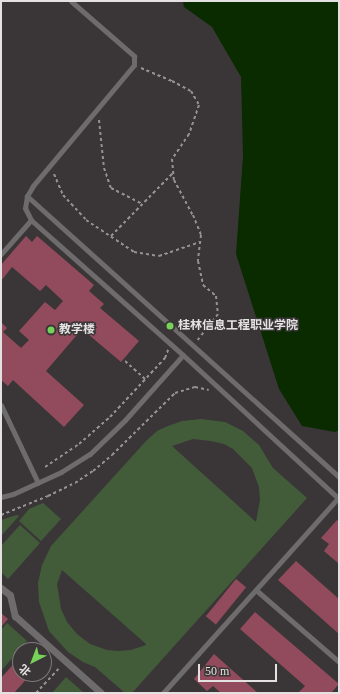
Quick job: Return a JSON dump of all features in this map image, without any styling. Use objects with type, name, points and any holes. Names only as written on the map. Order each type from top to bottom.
[{"type":"street","points":[[1,588],[10,595],[15,616],[101,693]]},
{"type":"lane","points":[[71,1],[134,56],[134,65],[50,165],[27,196],[25,208],[31,220],[183,355],[339,497],[163,693]]},
{"type":"lane","points":[[27,196],[339,477]]},
{"type":"lane","points":[[1,254],[31,220]]},
{"type":"lane","points":[[1,497],[13,494],[38,483],[75,465],[90,454],[125,420],[183,355]]},
{"type":"lane","points":[[1,405],[38,483]]},
{"type":"lane","points":[[256,590],[339,662]]},
{"type":"path","points":[[134,65],[172,81],[191,91],[199,105],[189,134],[172,159],[174,180],[193,215],[201,235],[198,260],[203,285],[216,296],[218,314],[194,346]]},
{"type":"path","points":[[98,108],[104,168],[111,188],[142,204]]},
{"type":"path","points":[[50,165],[63,195],[86,220],[134,252],[159,256],[200,242]]},
{"type":"path","points":[[111,236],[173,173]]},
{"type":"path","points":[[45,467],[89,435],[110,417],[165,358],[168,350],[162,345]]},
{"type":"path","points":[[126,361],[145,379]]},
{"type":"path","points":[[1,515],[55,493],[75,483],[93,471],[112,455],[175,393],[195,388],[207,389],[213,392]]},
{"type":"path","points":[[36,693],[65,661]]},
{"type":"shaded area","points":[[183,1],[339,1],[339,430],[335,432],[302,426],[279,389],[236,254],[243,156],[241,77],[212,27],[184,7]]},
{"type":"shaded area","points":[[201,419],[225,422],[243,431],[259,445],[273,468],[307,498],[132,693],[125,693],[95,667],[83,662],[68,652],[49,631],[39,602],[38,583],[42,565],[51,546],[146,441],[157,431],[182,421]],"holes":[[[193,439],[224,444],[233,449],[252,468],[259,487],[260,500],[256,522],[172,446]],[[62,570],[146,644],[146,645],[131,650],[107,650],[90,644],[77,634],[67,622],[61,609],[57,584]]]},
{"type":"shaded area","points":[[43,503],[61,519],[41,541],[19,521],[29,509]]},
{"type":"shaded area","points":[[17,515],[19,516],[1,536],[1,520]]},
{"type":"shaded area","points":[[20,525],[40,543],[8,579],[1,572],[1,546]]},
{"type":"shaded area","points":[[7,623],[27,641],[12,642],[12,658],[1,671],[1,630]]},
{"type":"shaded area","points":[[66,677],[84,693],[52,693]]},
{"type":"building","name":"教学楼","points":[[26,236],[32,242],[37,236],[94,285],[89,291],[104,304],[100,308],[139,341],[121,362],[82,329],[46,371],[84,405],[64,427],[13,380],[8,386],[1,380],[1,322],[7,328],[3,332],[21,348],[29,340],[19,331],[45,302],[55,310],[63,301],[46,285],[40,291],[12,267],[1,281],[1,265]]},
{"type":"building","points":[[337,520],[339,522],[338,563],[324,551],[329,544],[321,538]]},
{"type":"building","points":[[296,561],[339,599],[339,634],[278,580]]},
{"type":"building","points":[[236,579],[246,587],[216,624],[206,616]]},
{"type":"building","points":[[255,612],[339,684],[331,693],[298,693],[305,686],[240,629]]},
{"type":"building","points":[[1,613],[8,619],[1,627]]},
{"type":"building","points":[[214,654],[258,693],[221,693],[213,686],[207,691],[194,679]]},
{"type":"building","points":[[12,666],[12,682],[24,682],[14,693],[1,693],[1,678]]},
{"type":"place","name":"桂林信息工程职业学院","points":[[170,326]]},
{"type":"place","name":"教学楼","points":[[51,330]]}]
